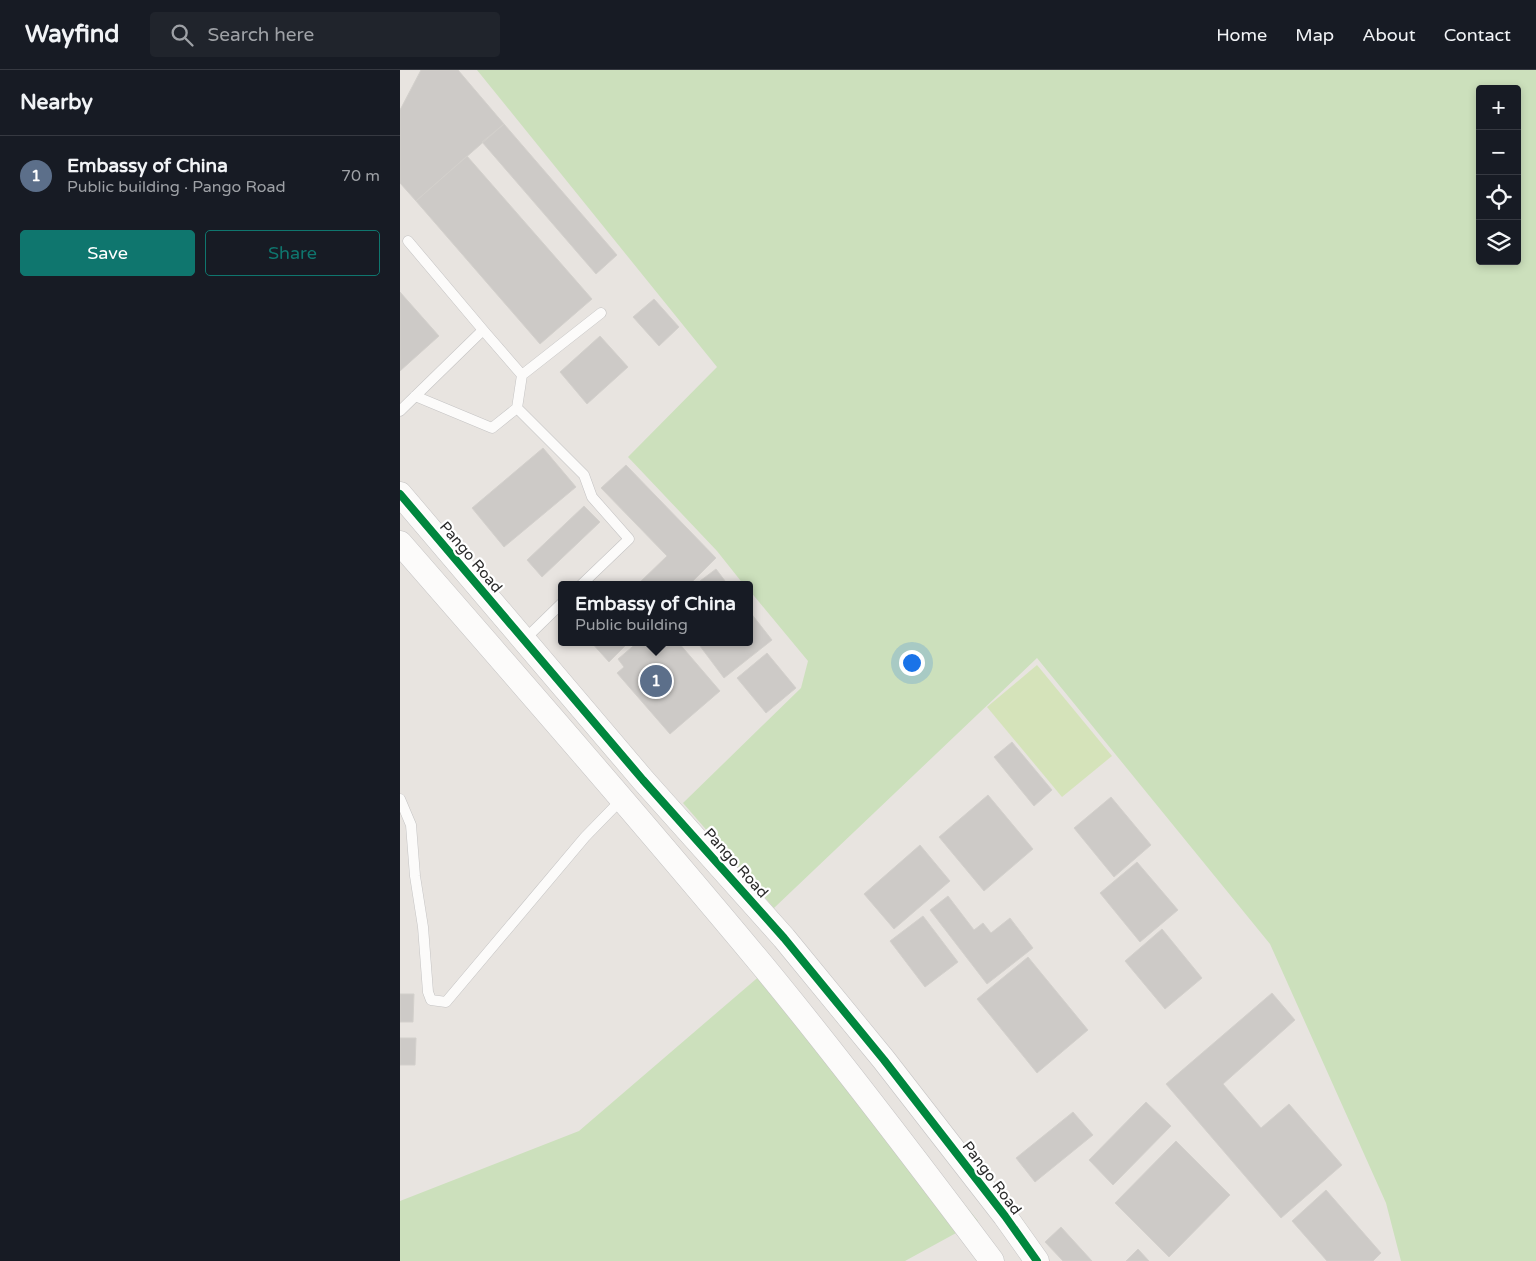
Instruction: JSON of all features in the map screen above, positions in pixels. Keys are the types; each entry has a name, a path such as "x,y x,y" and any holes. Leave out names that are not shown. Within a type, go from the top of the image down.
{"street":[{"name":"Pango Road","path":"400,494 643,780 784,938 884,1060 1005,1216 1037,1261"},
{"path":"400,543 622,799 763,966 862,1088 992,1261"}],"lane":[{"path":"408,241 522,375"},
{"path":"415,396 492,428 517,408 522,375 601,312"},
{"path":"400,411 483,330"},
{"path":"517,408 584,475 592,497 629,539 585,581"},
{"path":"523,641 558,607"},
{"path":"400,799 411,825 414,876 423,927 428,992 432,1000 446,1002 584,837 622,799"}],"green space":[{"path":"477,70 1536,70 1536,1261 1401,1261 1386,1203 1270,944 1037,658 774,908 683,803 801,688 808,661 753,595 753,581 741,581 717,551 628,457 717,367"},
{"path":"1037,665 1112,756 1062,797 987,707"},
{"path":"770,967 978,1221 905,1261 400,1261 400,1201 579,1131"}],"building":[{"path":"421,70 458,70 504,124 416,201 400,183 400,110"},
{"path":"504,124 617,255 596,274 482,142"},
{"path":"467,156 592,299 540,344 416,201"},
{"path":"400,292 439,336 400,371"},
{"path":"654,299 679,327 659,346 633,317"},
{"path":"600,336 628,367 587,404 560,372"},
{"path":"543,448 576,487 504,547 472,508"},
{"path":"626,465 716,558 693,581 641,581 667,556 601,488"},
{"path":"584,506 600,522 542,577 527,560"},
{"path":"716,569 725,581 700,581"},
{"path":"753,616 772,640 724,678 700,646 753,646"},
{"path":"595,646 625,646 609,662"},
{"path":"633,646 681,646 720,691 670,734 617,673 624,667 618,659"},
{"path":"767,653 796,688 766,713 737,678"},
{"path":"1012,742 1052,790 1034,806 994,757"},
{"path":"988,795 1033,849 984,891 939,837"},
{"path":"1111,797 1151,845 1114,877 1074,828"},
{"path":"920,845 950,881 894,929 864,894"},
{"path":"1137,862 1178,910 1140,942 1100,893"},
{"path":"948,896 974,930 983,923 991,933 1010,918 1033,948 987,984 930,910"},
{"path":"923,916 958,962 925,987 890,941"},
{"path":"1162,929 1202,978 1165,1009 1125,961"},
{"path":"1028,957 1088,1030 1037,1073 977,999"},
{"path":"1272,993 1295,1020 1223,1084 1261,1128 1289,1104 1342,1165 1281,1218 1166,1084"},
{"path":"400,994 414,994 413,1022 400,1022"},
{"path":"400,1038 416,1038 415,1065 400,1065"},
{"path":"1146,1102 1171,1126 1113,1185 1089,1160"},
{"path":"1073,1112 1093,1135 1035,1182 1016,1158"},
{"path":"1176,1141 1230,1195 1169,1257 1115,1203"},
{"path":"1326,1190 1381,1253 1373,1261 1327,1261 1292,1221"},
{"path":"1061,1227 1092,1261 1063,1261 1045,1242"},
{"path":"1138,1249 1149,1261 1126,1261"}],"cycle path":[{"path":"400,494 643,780 784,938 884,1060 1005,1216 1037,1261"}],"place":[{"name":"Embassy of China","path":"656,681"}]}
